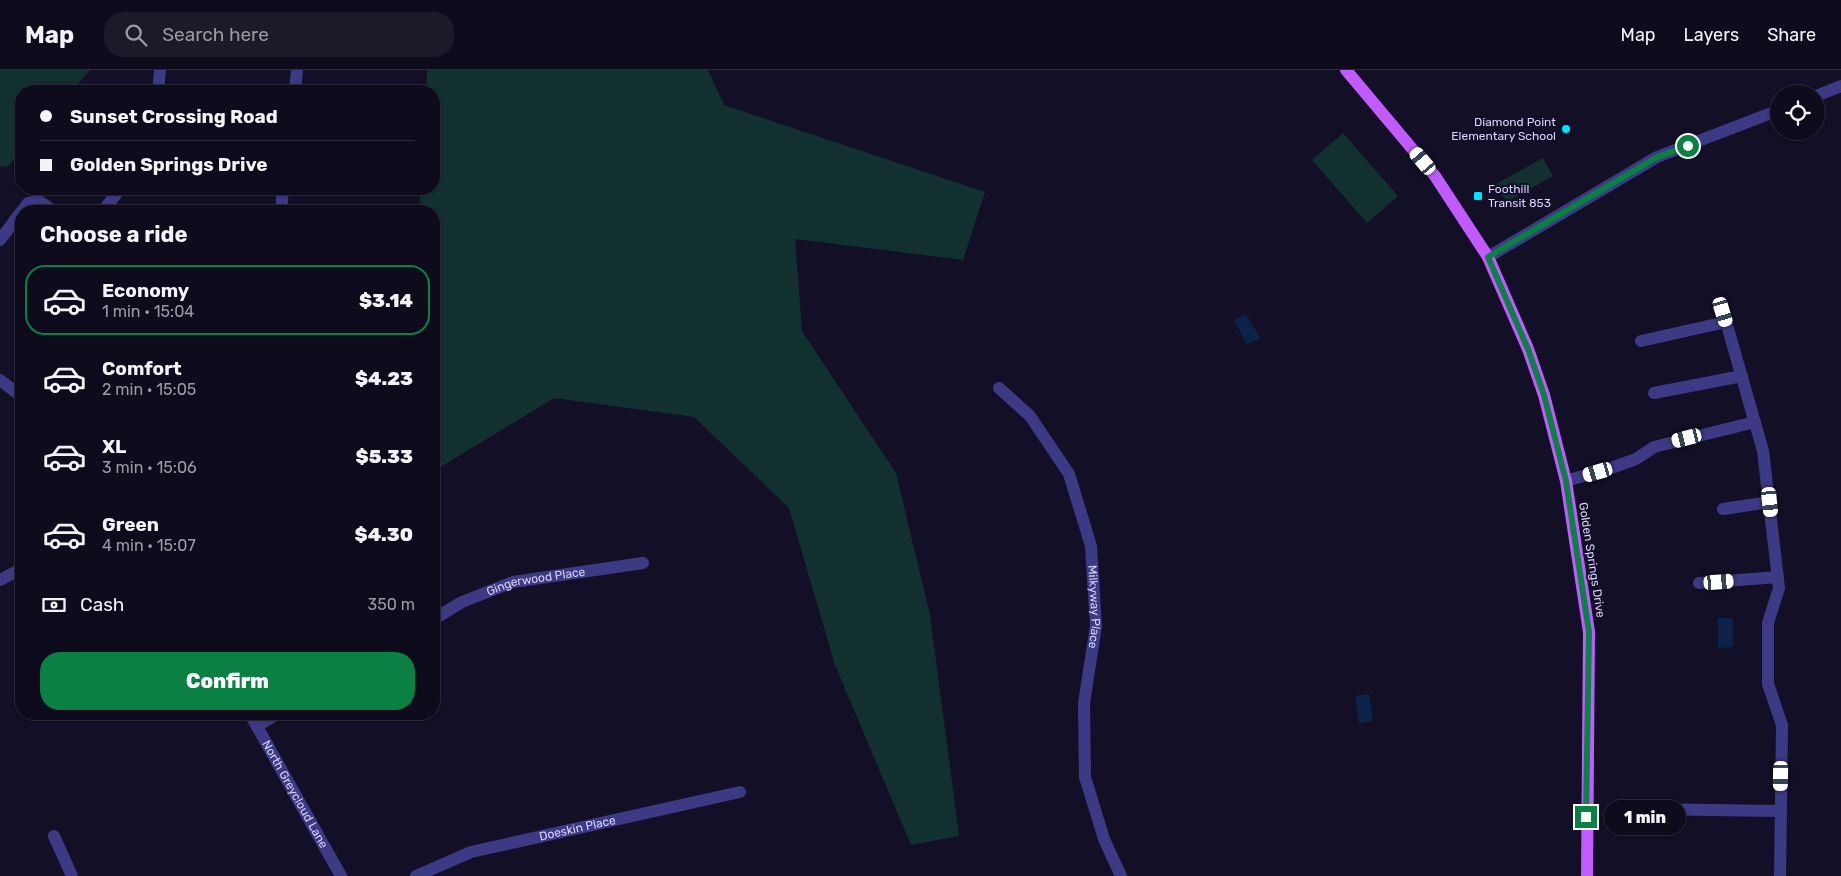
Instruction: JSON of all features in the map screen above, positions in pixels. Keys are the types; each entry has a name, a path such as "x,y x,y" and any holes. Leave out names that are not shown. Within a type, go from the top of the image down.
{"main road":[{"name":"Golden Springs Drive","path":"1346,70 1435,176 1488,257 1528,349 1544,395 1566,481 1589,632 1587,876"}],"street":[{"path":"159,85 160,70"},
{"path":"295,85 297,70"},
{"path":"1825,92 1841,86"},
{"path":"1488,257 1657,157 1770,113"},
{"path":"108,205 115,195"},
{"path":"26,205 28,202 39,201 45,205"},
{"path":"0,240 15,220"},
{"path":"1641,341 1725,317 1763,451 1780,588 1768,623 1768,684 1782,724 1780,876"},
{"path":"1654,393 1742,376"},
{"path":"0,380 15,391"},
{"name":"Milkyway Place","path":"999,388 1030,416 1069,474 1091,546 1096,626 1084,703 1086,776 1104,839 1121,876"},
{"path":"1566,481 1628,462 1654,447 1755,422"},
{"path":"1723,509 1770,502"},
{"name":"Gingerwood Place","path":"440,615 462,602 513,582 643,563"},
{"path":"0,580 15,572"},
{"path":"1699,583 1778,577"},
{"name":"North Greycloud Lane","path":"254,720 341,876"},
{"path":"257,726 267,720"},
{"name":"Doeskin Place","path":"416,876 471,852 740,792"},
{"path":"1642,809 1781,811"},
{"path":"54,836 72,876"}],"green space":[{"path":"0,70 90,70 77,85 15,85 15,158 8,166 0,167"},
{"path":"427,70 708,70 724,105 985,192 963,260 795,239 802,331 896,473 930,615 959,836 911,845 835,665 789,508 694,417 554,398 440,467 440,205 420,205 420,195 440,195 440,85 426,85"},
{"path":"1343,133 1398,196 1367,223 1312,160"},
{"path":"1543,158 1553,176 1507,202 1494,185"}],"water":[{"path":"1246,314 1260,338 1247,345 1234,320"},
{"path":"1718,618 1733,618 1733,647 1718,648"},
{"path":"1369,694 1373,721 1359,723 1355,696"}],"place":[{"name":"Diamond Point Elementary School","path":"1566,129"},
{"name":"Foothill Transit 853","path":"1478,196"}],"route":[{"path":"1586,817 1589,632 1566,481 1544,395 1528,349 1488,257 1657,157 1688,146"}]}
